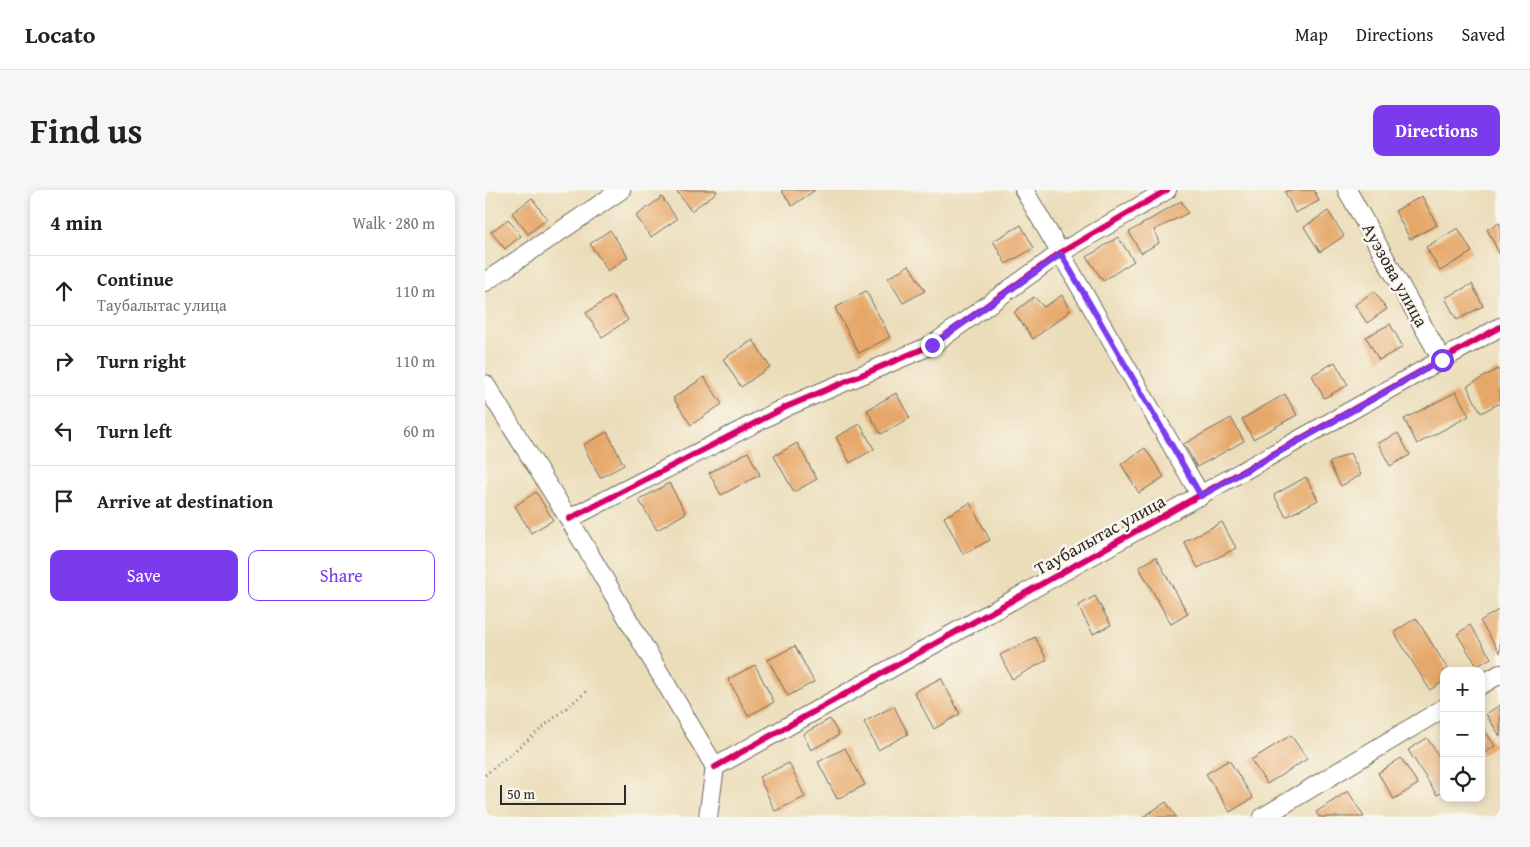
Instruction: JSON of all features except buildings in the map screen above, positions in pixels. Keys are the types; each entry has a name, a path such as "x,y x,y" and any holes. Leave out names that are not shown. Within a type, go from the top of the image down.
{"street":[{"path":"485,282 621,190"},
{"path":"1024,190 1201,496"},
{"path":"569,519 786,406 932,345 1061,254 1167,190"},
{"name":"Ауэзова улица","path":"1347,190 1442,360"},
{"name":"Таубалытас улица","path":"715,767 1500,328"},
{"path":"485,384 569,519 715,767 708,817"},
{"path":"1485,683 1500,674"},
{"path":"1263,817 1440,710"}],"path":[{"path":"485,775 587,691"}],"cycle path":[{"path":"569,519 786,407 932,345 1060,253 1167,190"},
{"path":"715,767 1500,327"}],"route":[{"path":"932,345 1061,254 1201,496 1442,360"}]}
